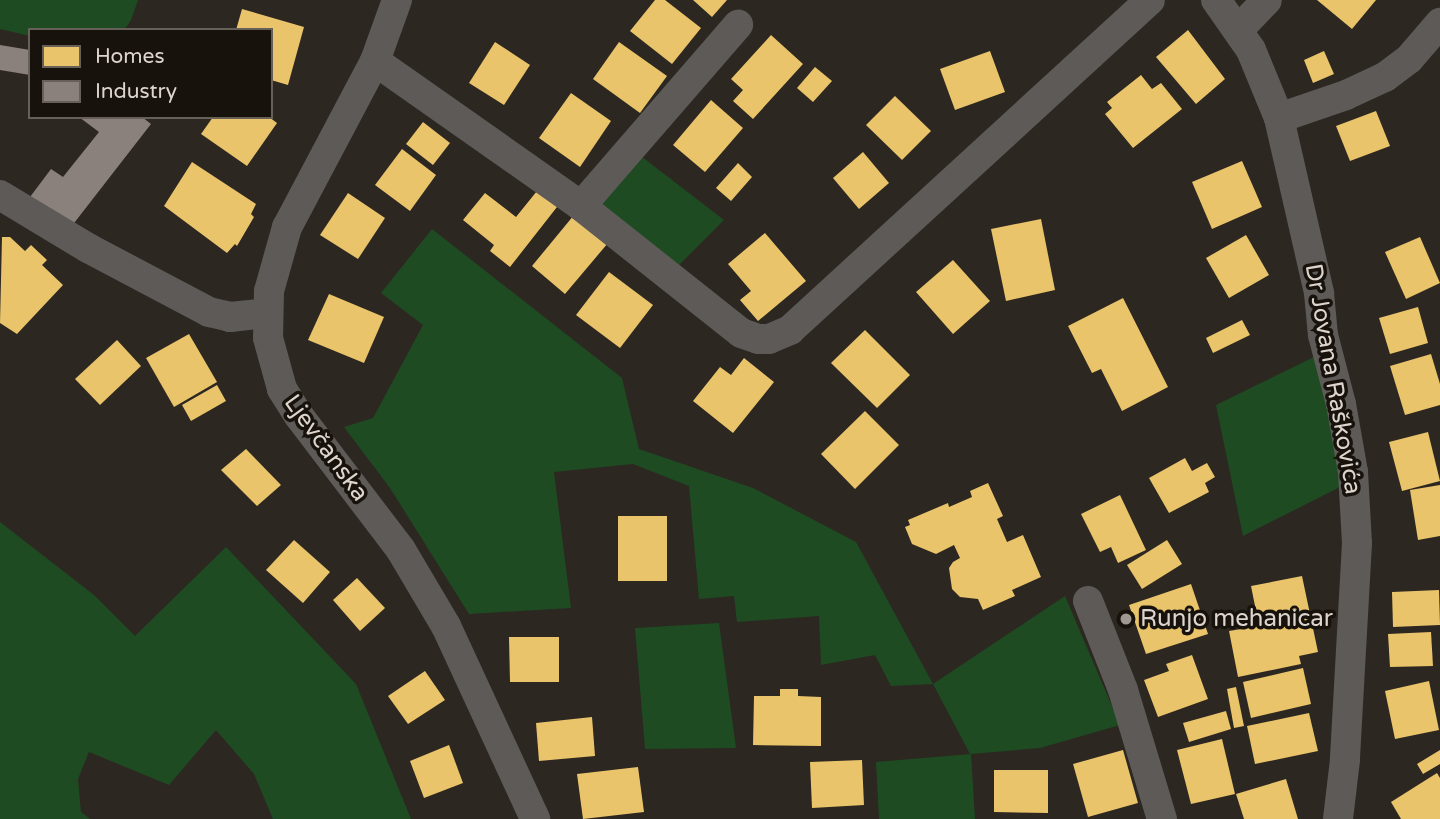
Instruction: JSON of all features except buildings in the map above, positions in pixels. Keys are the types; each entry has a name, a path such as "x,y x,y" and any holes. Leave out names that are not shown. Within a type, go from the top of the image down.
{"street":[{"name":"Ljevčanska","path":"397,0 375,61 287,227 274,268 267,313 273,364 282,389 299,416 401,550 446,626 535,819"},
{"path":"375,61 581,206 741,333 758,339 769,339 790,330 1150,0"},
{"name":"Dr Jovana Raškovića","path":"1216,0 1239,29 1260,68 1279,118 1319,293 1323,335 1341,404 1356,510 1345,760 1338,819"},
{"path":"1239,29 1267,0"},
{"path":"1279,118 1346,95 1385,77 1409,59 1440,23"},
{"path":"581,206 738,24"},
{"path":"0,195 88,248 209,312 230,317 267,313"},
{"path":"1088,601 1123,690 1162,819"}],"green space":[{"path":"0,0 138,0 125,28 28,28 28,36 0,29"},
{"path":"637,153 724,220 677,267 598,208"},
{"path":"432,229 622,378 639,449 753,488 856,542 933,684 891,686 875,655 821,665 819,616 737,622 734,596 699,599 689,486 633,464 554,472 571,608 469,614 390,488 344,427 373,418 423,325 381,293"},
{"path":"1318,355 1344,485 1243,536 1216,405"},
{"path":"0,522 94,595 135,636 226,547 356,684 411,819 273,819 254,774 216,730 169,785 89,752 78,779 81,812 90,819 0,819"},
{"path":"1065,596 1120,725 1040,748 971,754 975,819 879,819 876,762 970,754 933,684"},
{"path":"719,623 736,748 645,749 635,628"}],"place":[{"name":"Runjo mehanicar","path":"1126,619"}]}
